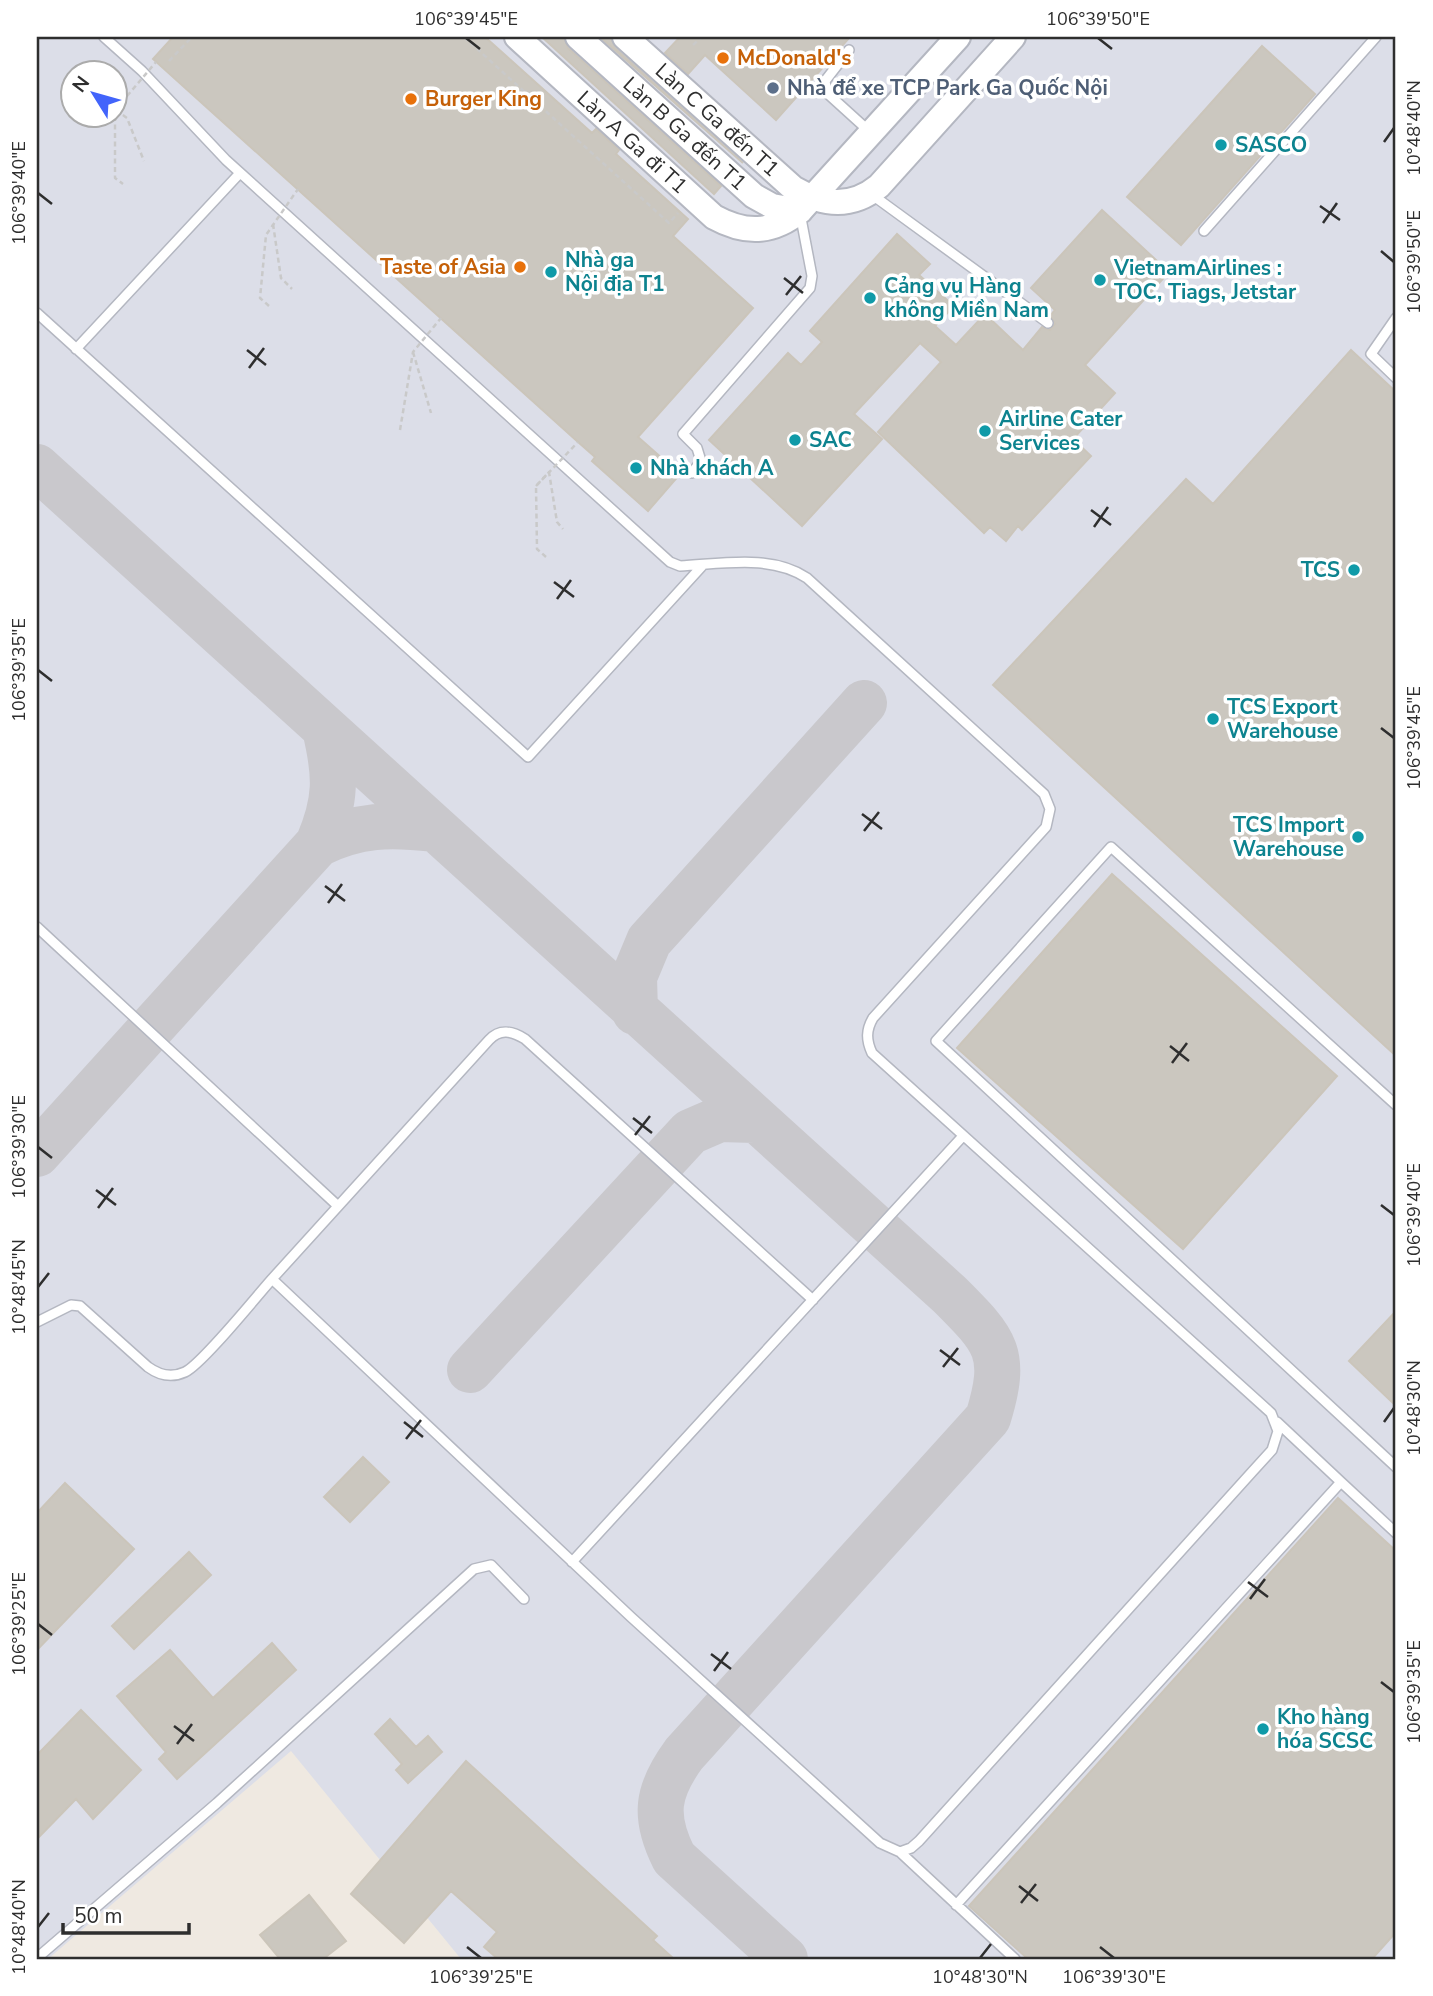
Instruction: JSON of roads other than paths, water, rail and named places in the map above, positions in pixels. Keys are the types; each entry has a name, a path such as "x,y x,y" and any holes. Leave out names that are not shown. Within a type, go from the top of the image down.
{"street":[{"name":"Làn A Ga đi T1","path":"517,37 714,217 738,228 756,230 778,227 806,205"},
{"name":"Làn B Ga đến T1","path":"578,37 754,197 772,206 806,205 839,203 870,193"},
{"name":"Làn C Ga đến T1","path":"625,37 806,205"},
{"path":"806,205 958,37"},
{"path":"870,193 1013,37"}],"lane":[{"path":"104,37 142,71 240,173 670,562 680,566 758,563 791,567 1038,788 1048,802 1050,817 1040,835 873,1018 867,1031 872,1053 1396,1533"},
{"path":"1203,231 1376,37"},
{"path":"849,50 825,81 827,93 871,133"},
{"path":"76,349 240,173"},
{"path":"870,193 1048,323"},
{"path":"692,473 701,461 699,453 683,433 810,288 812,276 806,205"},
{"path":"37,313 527,757 703,565"},
{"path":"1396,318 1370,354 1396,378"},
{"path":"1396,1104 1111,847 936,1041 1396,1467"},
{"path":"37,927 338,1206"},
{"path":"37,1322 71,1306 80,1306 148,1367 161,1374 174,1375 194,1365 488,1040 499,1033 511,1032 534,1048 813,1300"},
{"path":"572,1562 963,1136"},
{"path":"272,1279 572,1562 880,1843 900,1852 1015,1959"},
{"path":"900,1852 911,1848 919,1840 1259,1465 1276,1441 1276,1422"},
{"path":"956,1905 1341,1482"},
{"path":"37,1958 217,1803 474,1569 491,1565 524,1599"}],"place":[{"name":"McDonald's","path":"723,58"},
{"name":"Nhà để xe TCP Park Ga Quốc Nội","path":"773,88"},
{"name":"Burger King","path":"411,99"},
{"name":"SASCO","path":"1221,145"},
{"name":"Taste of Asia","path":"520,267"},
{"name":"Nhà ga Nội địa T1","path":"551,272"},
{"name":"VietnamAirlines : TOC, Tiags, Jetstar","path":"1100,280"},
{"name":"Cảng vụ Hàng không Miền Nam","path":"870,298"},
{"name":"Airline Cater Services","path":"985,431"},
{"name":"SAC","path":"795,440"},
{"name":"Nhà khách A","path":"636,468"},
{"name":"TCS","path":"1354,570"},
{"name":"TCS Export Warehouse","path":"1213,719"},
{"name":"TCS Import Warehouse","path":"1358,837"},
{"name":"Kho hàng hóa SCSC","path":"1263,1729"}]}
